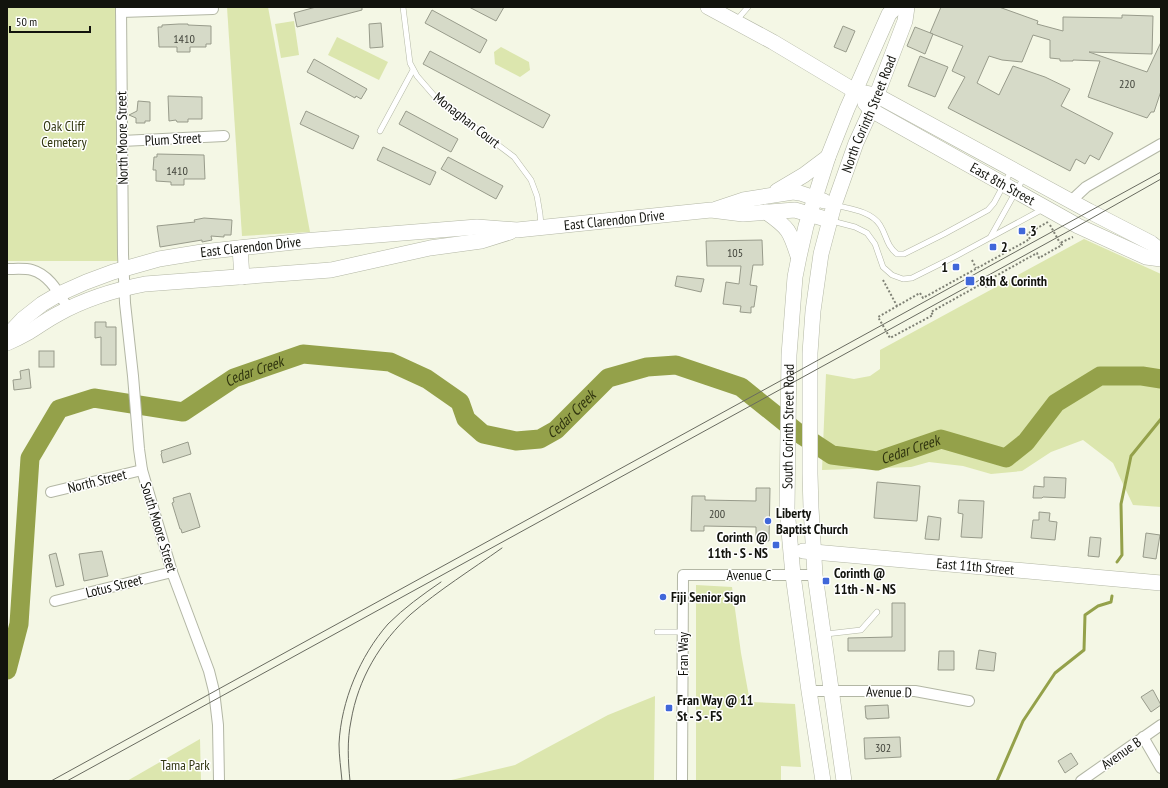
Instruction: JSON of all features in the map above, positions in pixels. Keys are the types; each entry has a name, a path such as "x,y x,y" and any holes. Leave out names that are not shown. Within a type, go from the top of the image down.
{"street":[{"name":"East 8th Street","path":"708,7 773,42 856,91 876,95 1071,202 1151,243 1161,251"},
{"name":"North Corinth Street Road","path":"810,215 828,157 889,14 896,7"},
{"name":"North Corinth Street Road","path":"829,220 856,143 905,21 907,7"},
{"path":"121,9 212,10"},
{"name":"North Moore Street","path":"121,9 124,268"},
{"name":"East 8th Street","path":"856,91 870,110 1078,226 1146,257 1161,259"},
{"name":"Plum Street","path":"122,141 224,136"},
{"path":"1071,202 1086,187 1161,144"},
{"path":"765,196 804,176 828,157"},
{"name":"East Clarendon Drive","path":"7,336 23,319 42,304 59,294 86,282 124,268 159,259 202,252 477,227 517,230 541,228 711,210 743,200 793,192 834,204"},
{"name":"East Clarendon Drive","path":"711,210 743,214 795,210 829,220"},
{"path":"766,212 780,221 792,236 799,257"},
{"name":"South Corinth Street Road","path":"810,215 795,277 789,355 787,509 793,575 823,781"},
{"name":"South Corinth Street Road","path":"829,220 820,254 813,311 810,352 810,474 814,576 844,781"},
{"name":"East Clarendon Drive","path":"7,343 29,332 68,308 125,288 145,284 331,270 430,248 481,241 517,230"},
{"path":"240,248 242,277"},
{"name":"South Moore Street","path":"124,268 125,303 142,470 172,572 209,672 214,691 218,725 219,781"},
{"path":"7,269 32,270 44,275 53,285 68,308"},
{"name":"North Street","path":"52,492 142,470"},
{"name":"East 11th Street","path":"791,550 1161,583"},
{"name":"Lotus Street","path":"55,601 172,572"},
{"name":"Avenue C","path":"683,575 814,576"},
{"name":"Fran Way","path":"682,781 683,575"},
{"name":"Avenue D","path":"809,691 915,691 969,701"},
{"name":"Avenue B","path":"1081,781 1161,725"},
{"path":"1143,737 1161,768"}],"lane":[{"path":"380,131 412,70 404,7"},
{"path":"736,22 748,7"},
{"name":"Monaghan Court","path":"412,70 437,98 514,158 531,180 537,196 541,228"},
{"path":"990,238 1010,188 1018,173"},
{"path":"834,204 869,215 880,225 891,249 897,254 904,254 988,210 1010,188 1018,173"},
{"path":"829,220 855,227 867,233 875,244 883,267 892,275 903,279 912,278 1046,208"},
{"path":"823,635 861,630 877,612"},
{"path":"657,632 683,632"}],"path":[{"path":"1048,222 1062,246 1039,258 1037,253 932,312 933,315 890,338 878,317 920,293 923,298 976,268 1030,239 1027,234 1048,222"},
{"path":"1060,243 1073,237"},
{"path":"972,260 976,268"},
{"path":"883,280 897,306"},
{"path":"984,282 987,288"}],"green space":[{"name":"Oak Cliff Cemetery","path":"7,7 121,7 119,261 7,261"},
{"path":"227,7 268,7 310,232 242,236"},
{"path":"294,21 299,55 281,58 275,24"},
{"path":"337,37 388,62 379,80 328,55"},
{"path":"501,47 529,62 530,70 520,77 495,64 494,52"},
{"path":"1084,239 1161,274 1161,507 1133,505 1113,463 1083,440 1051,452 1022,471 991,474 963,466 929,462 911,467 822,470 826,374 854,379 870,376 880,369 880,350"},
{"path":"696,585 732,587 741,653 750,702 795,704 801,767 781,766 781,781 696,781"},
{"path":"655,696 654,781 447,781 515,765 608,715"},
{"name":"Tama Park","path":"200,739 201,781 127,781"}],"building":[{"path":"316,7 362,7 362,10 297,27 294,13"},
{"path":"469,7 504,7 496,21"},
{"path":"941,7 999,7 1038,21 1037,24 1063,31 1063,17 1122,18 1122,15 1153,16 1152,54 1089,52 1147,72 1161,42 1161,91 1154,112 1151,112 1147,118 1088,97 1100,61 1060,61 1060,59 1050,58 1050,40 1033,35 1022,62 1002,60 989,56 977,83 999,95 1013,66 1045,77 1070,89 1061,106 1113,133 1099,160 1090,155 1085,164 1076,159 1070,171 948,108 965,77 952,71 963,46 930,33"},
{"path":"432,10 487,40 480,53 425,23"},
{"path":"381,23 383,47 370,48 369,24"},
{"path":"179,24 211,26 211,44 206,44 206,47 190,47 190,52 177,52 177,47 159,47 158,27 162,27 162,25"},
{"path":"843,26 855,31 846,52 834,47"},
{"path":"915,27 933,34 925,54 907,46"},
{"path":"430,51 550,115 543,128 423,64"},
{"path":"920,56 948,67 935,97 908,86"},
{"path":"314,59 367,89 361,99 356,96 355,98 307,72"},
{"path":"168,96 202,97 202,119 188,119 188,122 177,122 176,120 169,121"},
{"path":"138,101 150,102 150,121 145,121 145,123 136,123 136,118 129,115 137,111"},
{"path":"306,111 359,136 353,149 300,124"},
{"path":"406,111 458,139 451,152 399,124"},
{"path":"383,147 436,172 430,185 377,160"},
{"path":"157,154 204,155 205,179 184,179 184,185 171,185 171,182 156,181 156,170 153,170 154,157 157,157"},
{"path":"448,157 503,186 496,199 441,169"},
{"path":"204,218 232,220 231,235 224,235 224,237 211,236 212,240 202,242 202,240 160,247 157,226 195,222 194,220"},
{"path":"762,240 763,265 753,265 750,285 757,286 754,307 751,307 751,313 740,312 741,306 723,304 726,282 739,284 741,266 707,266 706,241"},
{"path":"677,276 704,279 701,292 675,286"},
{"path":"95,322 106,322 106,327 116,327 116,365 101,365 101,337 95,338"},
{"path":"39,351 54,351 54,367 39,367"},
{"path":"29,369 31,388 14,390 13,380 21,379 20,371"},
{"path":"188,442 191,454 163,463 161,451"},
{"path":"1044,477 1066,478 1065,498 1033,498 1034,486 1044,487"},
{"path":"877,482 920,486 917,521 874,518"},
{"path":"756,488 770,488 769,541 756,540 756,527 704,526 704,531 691,531 692,496 705,496 705,500 756,501"},
{"path":"190,493 200,527 182,533 172,503 174,502 173,498"},
{"path":"959,500 984,501 982,538 961,537 963,514 958,513"},
{"path":"1039,512 1050,513 1049,521 1057,522 1055,540 1031,538 1033,520 1039,520"},
{"path":"928,516 941,518 939,540 925,539"},
{"path":"1146,533 1160,535 1156,559 1143,557"},
{"path":"1090,537 1101,538 1099,557 1088,556"},
{"path":"102,551 108,576 84,581 79,554"},
{"path":"56,553 64,585 56,587 49,555"},
{"path":"892,603 905,603 905,651 848,651 848,638 892,637"},
{"path":"979,650 996,653 994,671 976,669"},
{"path":"939,651 954,651 954,670 938,670"},
{"path":"1152,690 1161,705 1151,712 1141,697"},
{"path":"888,705 889,718 866,718 865,706"},
{"path":"900,737 901,757 865,759 864,738"},
{"path":"1071,753 1078,764 1065,773 1058,761"}],"waterway":[{"name":"Cedar Creek","path":"7,670 19,624 30,458 59,409 94,398 183,412 234,378 303,354 390,362 427,379 460,402 466,419 483,434 516,441 540,439 556,430 608,378 647,367 676,365 741,387 797,432 832,455 877,461 941,439 1006,458 1026,442 1056,403 1100,376 1142,376 1161,379"},
{"path":"1117,562 1122,555 1121,504 1131,456 1161,419"},
{"path":"997,781 1023,721 1055,673 1084,650 1085,615 1098,606 1111,602 1112,596"}],"tram line":[{"path":"51,781 1161,172"},
{"path":"67,781 1161,179"},
{"path":"350,781 348,743 354,705 365,676 380,649 411,614 444,588 502,548"},
{"path":"342,781 339,749 341,728 348,696 361,665 369,650 388,624 413,602 441,582"}],"place":[{"name":"3","path":"1022,231"},
{"name":"2","path":"993,247"},
{"name":"1","path":"956,267"},
{"name":"8th & Corinth","path":"970,281"},
{"name":"Liberty Baptist Church","path":"768,521"},
{"name":"Corinth @ 11th - S - NS","path":"776,545"},
{"name":"Corinth @ 11th - N - NS","path":"826,581"},
{"name":"Fiji Senior Sign","path":"663,597"},
{"name":"Fran Way @ 11 St - S - FS","path":"669,708"}]}
